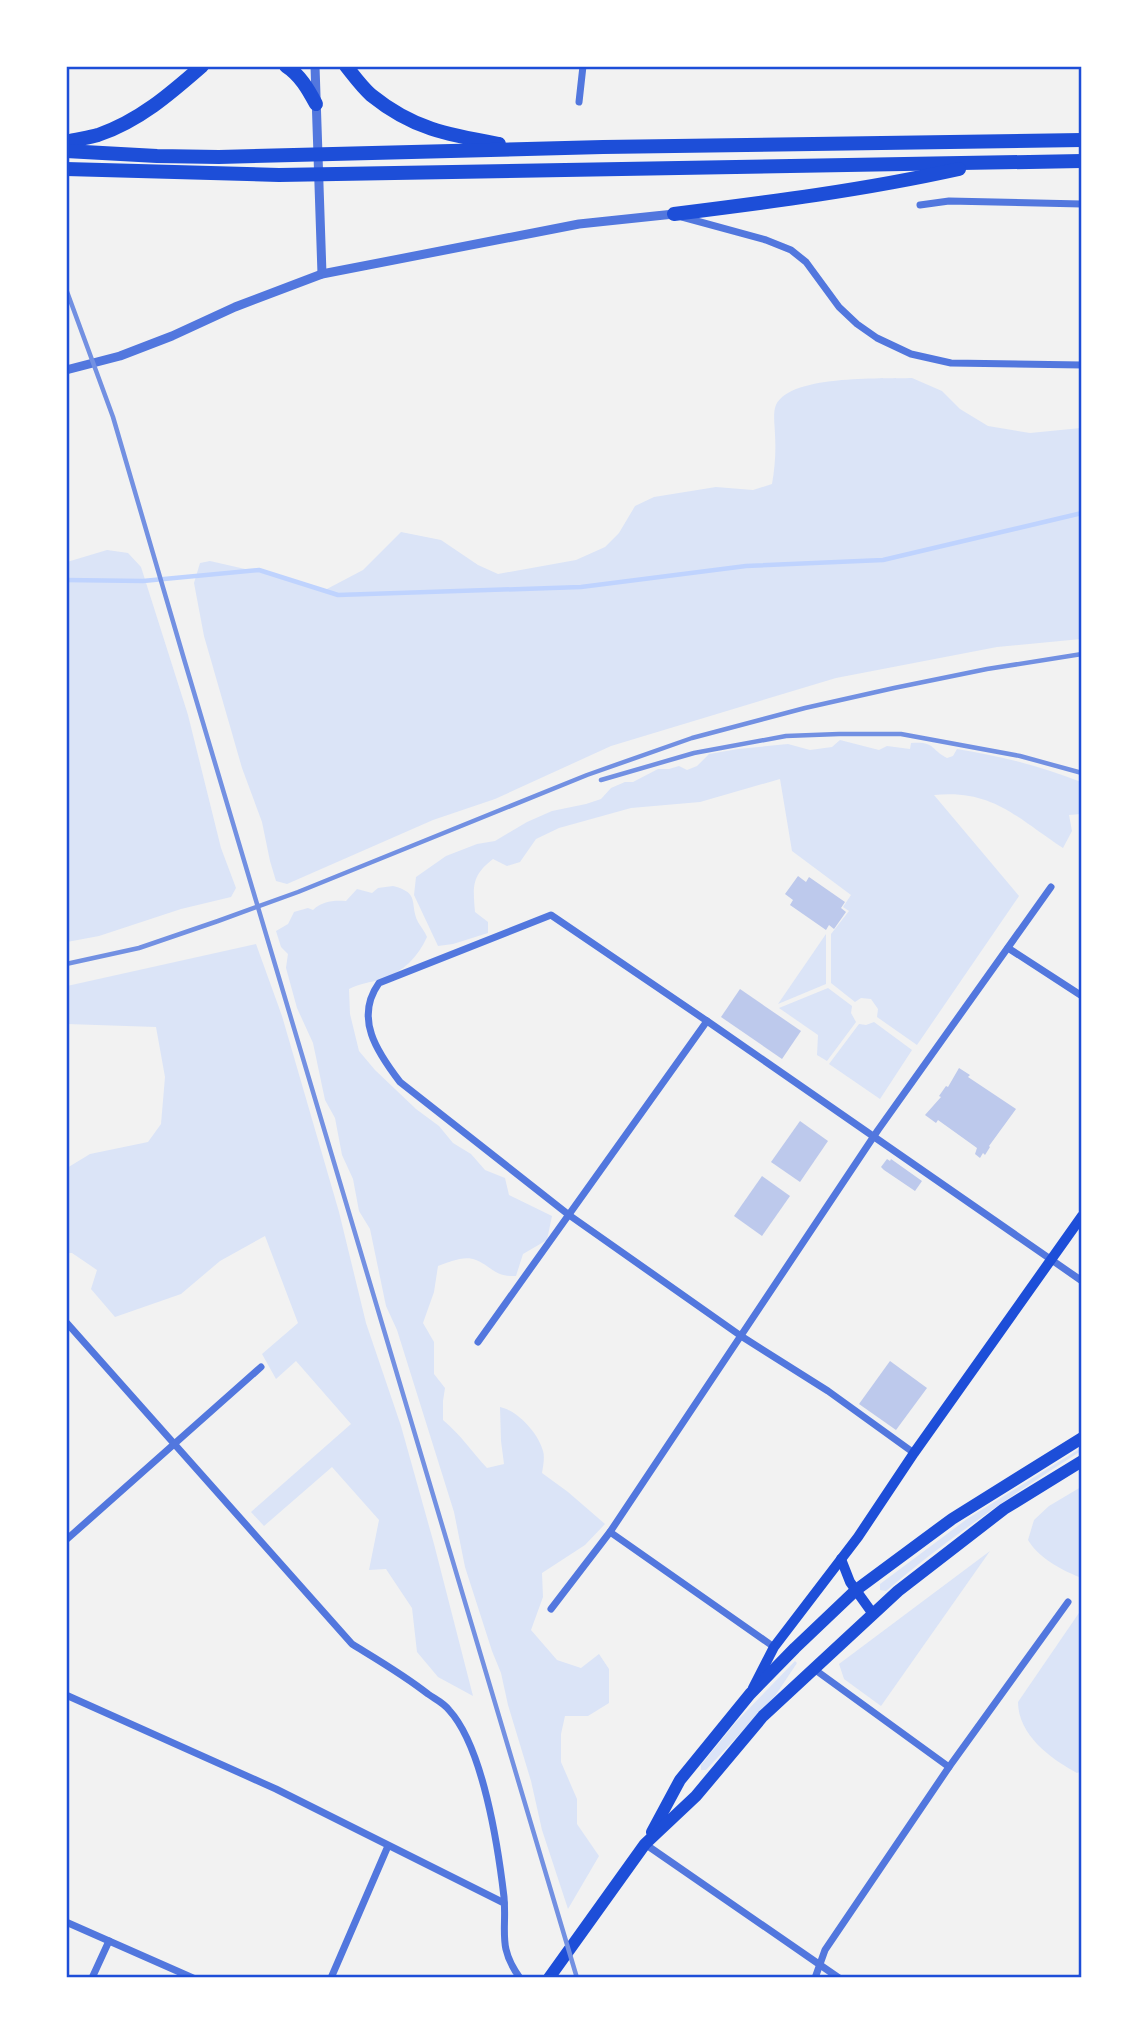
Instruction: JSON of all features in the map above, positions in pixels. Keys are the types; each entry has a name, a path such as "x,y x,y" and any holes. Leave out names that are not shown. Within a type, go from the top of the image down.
{"highway":[{"path":"66,142 97,135 131,121 164,99 202,66"},
{"path":"286,66 305,84 316,103"},
{"path":"345,66 369,94 421,126 450,135 528,150"},
{"path":"66,150 157,156 279,156 1082,140"},
{"path":"674,214 782,201 888,184 991,161"},
{"path":"66,169 279,175 1082,161"}],"main road":[{"path":"750,1694 774,1647 858,1537 914,1453 1082,1216"},
{"path":"549,1978 647,1841 680,1780 750,1694 795,1648 856,1590 952,1518 1082,1438"},
{"path":"647,1841 696,1796 763,1716 898,1591 1004,1509 1082,1461"},
{"path":"841,1559 846,1574 873,1614"}],"street":[{"path":"315,66 322,274"},
{"path":"579,102 583,66"},
{"path":"920,205 949,201 1082,204"},
{"path":"66,370 120,356 235,307 322,274 579,225 674,214 766,240 791,250 806,262 839,307 857,324 877,338 911,355 951,363 1082,365"},
{"path":"551,1609 610,1532 874,1136 1051,887"},
{"path":"914,1453 828,1391 741,1336 569,1214 400,1082 383,1060 368,1021 367,1006 379,984 551,915 1082,1281"},
{"path":"1008,948 1082,996"},
{"path":"478,1342 707,1021"},
{"path":"66,1322 352,1644 403,1675 449,1709 471,1743 500,1859 504,1947 520,1978"},
{"path":"66,1540 261,1367"},
{"path":"610,1532 774,1647"},
{"path":"815,1978 825,1950 949,1767 1068,1602"},
{"path":"814,1669 949,1767"},
{"path":"66,1695 275,1789 504,1903"},
{"path":"647,1841 839,1978"},
{"path":"331,1978 388,1846"},
{"path":"66,1922 193,1978"},
{"path":"92,1978 109,1941"}],"shaded area":[{"path":"912,378 942,391 960,409 988,426 1030,433 1081,428 1081,639 997,647 836,678 611,746 495,799 433,820 287,884 276,881 262,822 242,768 204,636 194,583 200,563 210,561 325,590 363,570 401,532 441,540 478,565 498,574 576,560 605,547 619,533 635,506 654,497 716,487 753,490 772,484 775,466 775,408 782,397 796,389 836,381"},
{"path":"107,550 128,553 141,567 188,715 221,848 236,888 231,897 181,909 99,936 67,942 67,562"},
{"path":"840,740 879,750 887,746 910,749 911,743 924,743 947,758 953,756 957,749 1005,758 1081,782 1081,814 1069,815 1072,831 1063,848 1018,816 989,801 955,794 934,795 1019,896 917,1045 877,1017 878,1009 871,999 861,998 855,1002 831,983 831,934 849,911 843,907 851,895 792,851 780,779 700,802 631,808 559,828 536,839 520,862 507,866 493,859 477,877 474,889 475,912 488,922 488,933 438,946 414,895 416,877 446,856 477,844 495,841 552,811 601,799 611,788 625,782 633,782 658,769 679,766 687,770 697,766 709,754 738,749 788,744 810,750 832,747"},
{"path":"393,886 411,896 415,916 427,937 414,957 397,972 349,989 350,1014 359,1051 375,1070 416,1109 439,1126 453,1143 471,1154 485,1170 505,1178 509,1195 552,1216 547,1240 523,1254 516,1276 499,1273 467,1258 438,1266 434,1292 423,1323 434,1342 434,1374 445,1388 443,1420 487,1468 504,1464 500,1407 514,1413 537,1437 544,1456 542,1473 605,1524 585,1545 542,1573 543,1597 531,1630 557,1660 581,1668 599,1654 609,1669 609,1703 588,1716 565,1716 561,1734 561,1762 577,1799 577,1824 599,1856 568,1909 542,1830 501,1673 465,1567 454,1512 397,1330 386,1306 370,1229 359,1211 353,1179 342,1155 335,1118 325,1100 313,1043 297,1008 286,968 288,954 281,947 276,931 288,924 294,912 308,908 313,910 328,902 346,901 357,889 372,893 378,888"},
{"path":"826,934 826,984 778,1004"},
{"path":"256,944 282,1016 339,1212 366,1323 401,1426 473,1696 438,1677 417,1652 412,1608 386,1569 369,1570 379,1520 332,1467 264,1526 251,1512 351,1424 296,1361 276,1379 262,1354 298,1323 265,1236 220,1261 181,1294 115,1317 91,1289 97,1270 72,1253 67,1253 67,1168 90,1154 148,1142 161,1124 165,1077 156,1027 67,1024 67,986"},
{"path":"828,988 852,1006 851,1013 856,1022 827,1061 817,1055 818,1035 779,1008"},
{"path":"874,1022 912,1050 880,1099 829,1064 859,1024"},
{"path":"1081,1448 1081,1451 957,1535 886,1591 880,1590 880,1584 967,1519"},
{"path":"1081,1487 1081,1583 1079,1577 1044,1558 1028,1540 1034,1520 1049,1506"},
{"path":"990,1551 881,1706 844,1679 839,1664"},
{"path":"1081,1610 1082,1771 1077,1773 1038,1745 1024,1725 1018,1702"},
{"path":"795,1661 797,1663 775,1696 706,1770 701,1770 701,1765 736,1722"}],"building":[{"path":"798,876 806,882 809,877 845,902 841,908 846,912 834,929 829,925 826,930 790,905 793,900 785,894"},
{"path":"740,989 801,1031 782,1059 721,1017"},
{"path":"959,1068 1016,1109 985,1155 983,1153 980,1158 975,1154 977,1148 938,1120 936,1123 925,1115 941,1097 939,1096"},
{"path":"800,1121 828,1141 800,1182 771,1162"},
{"path":"887,1159 891,1159 922,1181 915,1191 881,1167"},
{"path":"762,1176 790,1196 762,1236 734,1216"},
{"path":"890,1361 927,1388 896,1430 859,1404"}],"waterway":[{"path":"66,580 143,581 259,570 338,595 581,587 746,566 883,560 1082,513"}],"railway":[{"path":"66,289 113,417 577,1978"},
{"path":"66,964 139,948 218,921 298,892 587,775 692,738 894,688 987,669 1082,654"},
{"path":"601,780 694,753 786,736 839,734 901,734 1020,756 1082,773"}]}
